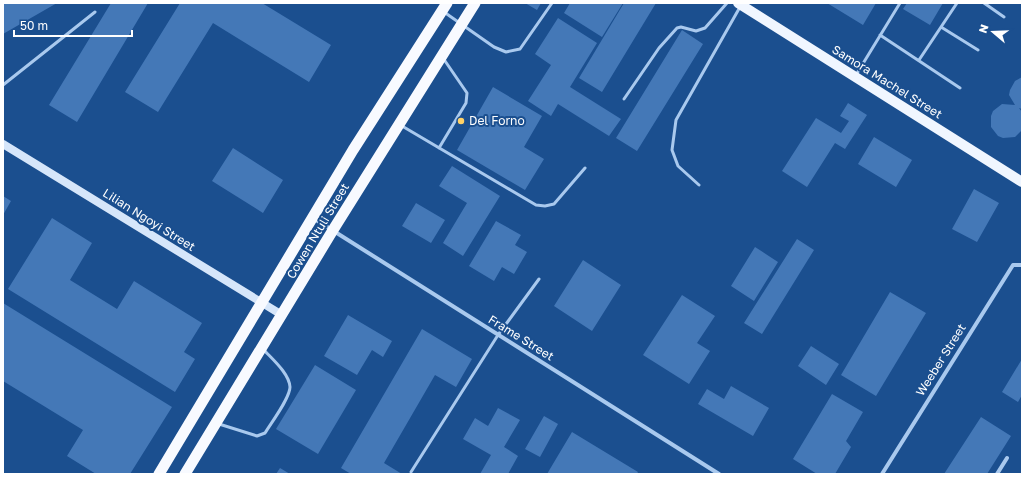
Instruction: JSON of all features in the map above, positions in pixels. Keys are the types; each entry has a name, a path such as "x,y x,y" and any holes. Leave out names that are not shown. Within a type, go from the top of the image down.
{"highway":[{"name":"Cowen Ntuli Street","path":"185,474 333,230 441,55 475,3"},
{"name":"Cowen Ntuli Street","path":"159,474 353,150 445,7"}],"main road":[{"name":"Samora Machel Street","path":"740,4 1022,182"},
{"name":"Lilian Ngoyi Street","path":"3,144 282,315"}],"street":[{"name":"Frame Street","path":"313,218 719,474"},
{"name":"Weeber Street","path":"882,474 1013,265 1022,265"},
{"path":"997,474 1007,458"}],"lane":[{"path":"445,7 462,24 494,47 506,52 520,49 552,3"},
{"path":"624,100 659,48 677,28 701,31 728,3"},
{"path":"855,77 900,3"},
{"path":"919,60 957,3"},
{"path":"984,3 1004,17"},
{"path":"699,185 678,166 672,150 676,120 740,4"},
{"path":"3,84 95,12"},
{"path":"941,27 978,50"},
{"path":"880,35 960,88"},
{"path":"439,148 466,103 467,93 441,55"},
{"path":"399,124 536,205 545,206 554,204 585,168"},
{"path":"411,472 498,335 539,279"},
{"path":"216,423 257,436 261,435 264,433 288,395 290,386 288,381 281,369 262,348"}],"building":[{"path":"3,3 57,3 3,34"},
{"path":"111,3 148,3 77,122 49,105"},
{"path":"180,3 262,3 331,45 309,82 213,23 158,112 125,92"},
{"path":"525,3 541,3 537,10"},
{"path":"570,3 623,3 602,37 564,13"},
{"path":"624,3 656,3 602,92 579,78"},
{"path":"827,3 876,3 863,25"},
{"path":"907,3 943,3 930,25 903,9"},
{"path":"558,18 597,43 570,87 621,119 609,136 558,104 551,116 528,101 551,65 535,54"},
{"path":"682,30 703,44 637,151 616,138"},
{"path":"1022,77 1022,109 1019,108 1022,112 1022,130 1015,137 1003,138 998,136 991,127 991,116 993,111 1002,104 1015,105 1009,95 1010,90 1015,81"},
{"path":"493,87 542,116 524,147 544,159 525,190 457,150"},
{"path":"848,103 867,115 845,149 835,143 807,187 782,171 816,118 841,133 849,121 840,116"},
{"path":"874,137 912,160 896,187 858,164"},
{"path":"233,148 283,180 263,213 212,181"},
{"path":"452,166 500,196 463,256 443,243 467,203 439,186"},
{"path":"974,189 999,203 977,242 952,229"},
{"path":"3,196 11,201 3,215"},
{"path":"416,203 445,220 431,243 402,226"},
{"path":"52,218 92,243 70,280 117,309 134,281 202,323 184,352 195,359 175,392 8,289"},
{"path":"496,221 521,235 515,245 527,252 514,274 502,267 494,281 469,266"},
{"path":"797,239 814,250 762,334 744,323"},
{"path":"755,247 778,262 754,301 731,286"},
{"path":"583,260 621,285 592,331 554,306"},
{"path":"890,292 926,313 876,396 841,375"},
{"path":"682,295 715,316 697,343 710,351 689,384 643,355"},
{"path":"3,303 172,407 130,474 96,474 67,456 83,430 3,381"},
{"path":"348,315 392,341 383,357 372,350 357,375 324,356"},
{"path":"422,329 472,359 456,387 435,375 384,463 402,474 351,474 341,468"},
{"path":"811,346 839,364 826,385 798,366"},
{"path":"1022,359 1022,395 1018,402 1002,392"},
{"path":"315,365 356,390 318,454 276,429"},
{"path":"731,386 769,408 753,436 698,404 707,389 724,399"},
{"path":"832,394 863,412 846,441 851,447 835,474 817,474 793,459"},
{"path":"498,408 520,420 504,447 518,456 508,474 480,474 491,455 463,439 475,418 488,426"},
{"path":"544,416 558,424 540,457 525,449"},
{"path":"981,417 1011,436 987,474 944,474"},
{"path":"572,432 638,472 637,474 547,474"},
{"path":"280,468 290,474 276,474"}],"place":[{"name":"Del Forno","path":"461,121"}]}
